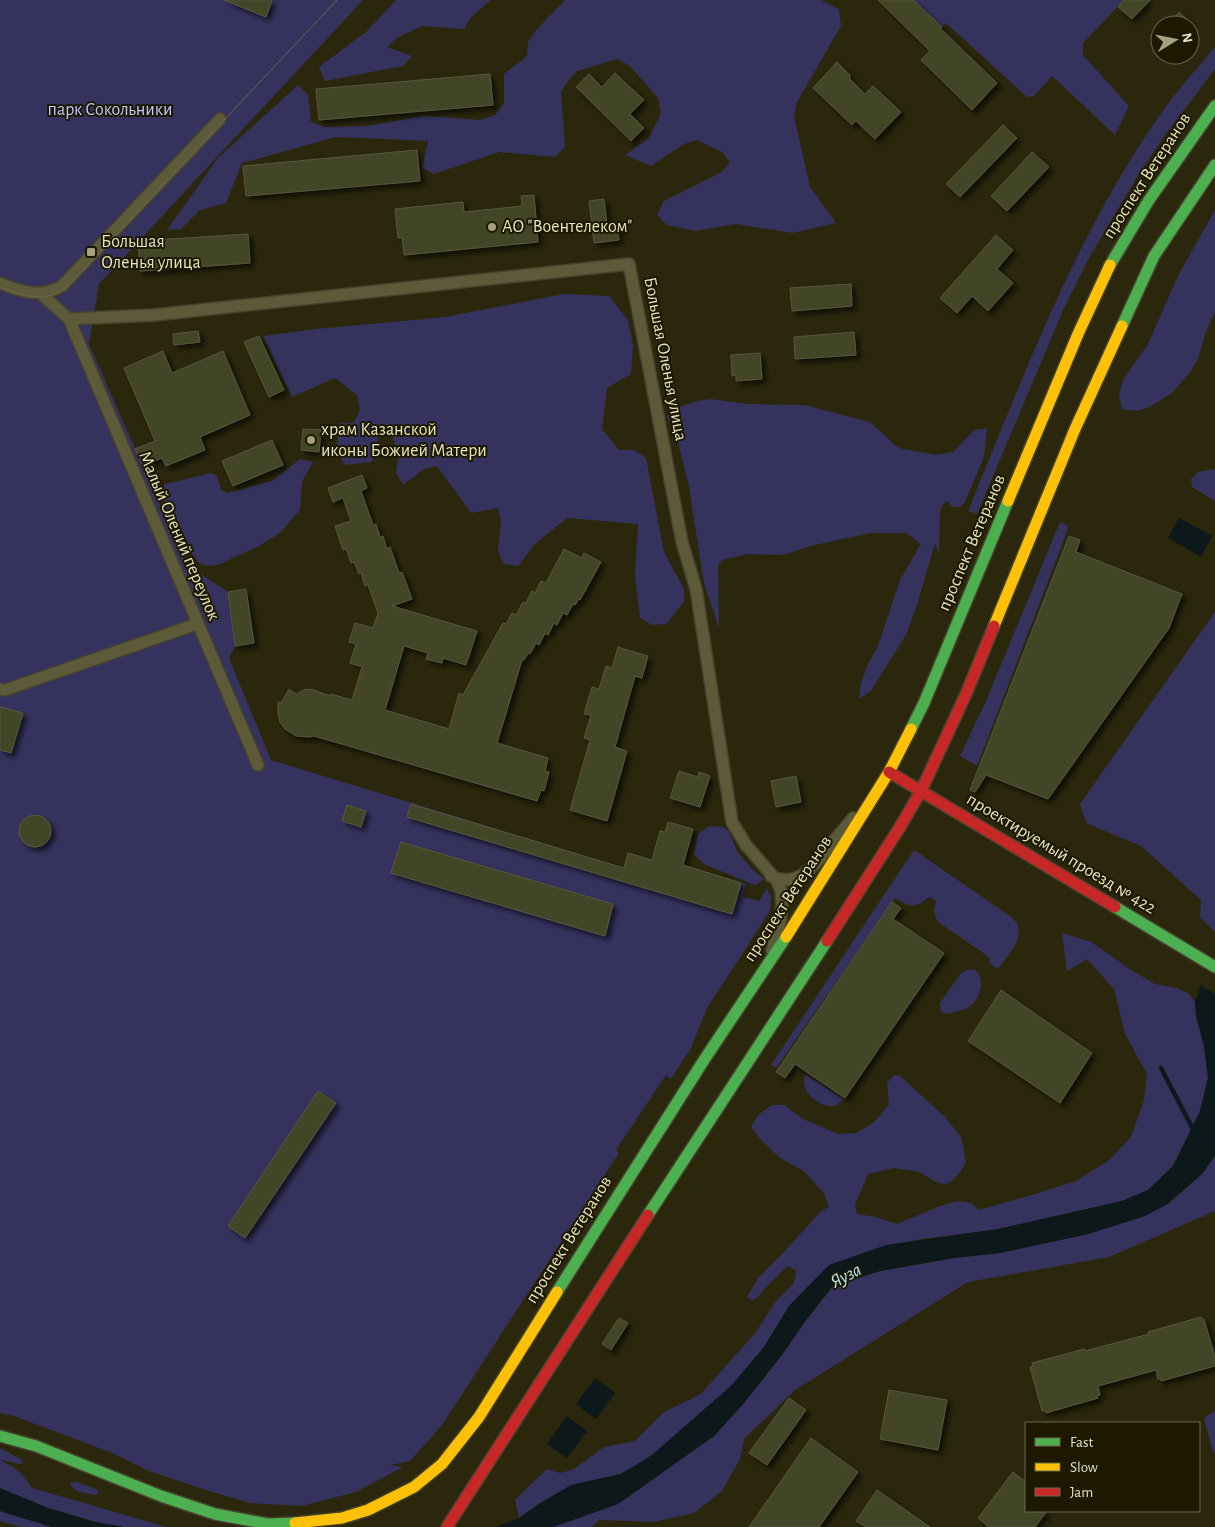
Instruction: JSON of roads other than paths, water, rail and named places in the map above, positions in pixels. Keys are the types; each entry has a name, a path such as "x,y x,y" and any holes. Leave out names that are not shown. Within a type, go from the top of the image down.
{"main road":[{"name":"проспект Ветеранов","path":"0,1436 36,1446 160,1496 215,1514 268,1524 342,1518 368,1510 414,1487 442,1464 479,1417 590,1239 792,927 889,772 928,693 1078,334 1112,262 1149,200 1215,106"},
{"path":"447,1527 857,895 921,791 966,694 1075,429 1154,256 1215,165"},
{"name":"проектируемый проезд № 422","path":"889,772 1215,967"}],"street":[{"path":"0,283 27,292 40,294 58,289 70,280 220,119"},
{"name":"Большая Оленья улица","path":"69,319 154,314 629,264 682,542 696,589 732,822 746,845 770,875"},
{"path":"40,294 69,319"},
{"name":"Малый Олений переулок","path":"69,319 258,765"},
{"path":"0,689 5,690 197,624"},
{"path":"770,875 786,880 796,878 810,870 883,782"},
{"path":"768,964 780,922 782,907 781,890 777,881 770,875"}],"water":[{"path":"1179,518 1212,536 1201,557 1168,538"},
{"name":"Яуза","path":"1215,957 1215,1156 1202,1174 1167,1204 1145,1216 1088,1234 1000,1253 954,1258 880,1271 833,1286 744,1403 714,1436 618,1504 553,1527 495,1527 519,1518 571,1485 621,1474 652,1455 731,1386 764,1347 789,1306 829,1265 886,1245 998,1229 1122,1201 1148,1190 1174,1165 1200,1111 1208,1078 1195,1002 1202,982"},
{"path":"595,1378 615,1393 596,1419 576,1404"},
{"path":"567,1416 587,1431 567,1458 547,1444"},
{"path":"0,1488 48,1508 95,1522 124,1527 52,1527 6,1513 0,1511"}],"waterway":[{"path":"1161,1068 1194,1131"}],"tram line":[{"path":"0,287 26,296 35,297 51,295 68,286 337,0"}],"place":[{"name":"АО \"Воентелеком\"","path":"492,227"},
{"name":"Большая Оленья улица","path":"91,252"},
{"name":"храм Казанской иконы Божией Матери","path":"311,440"}],"park label":[{"name":"парк Сокольники","path":"110,110"}]}
